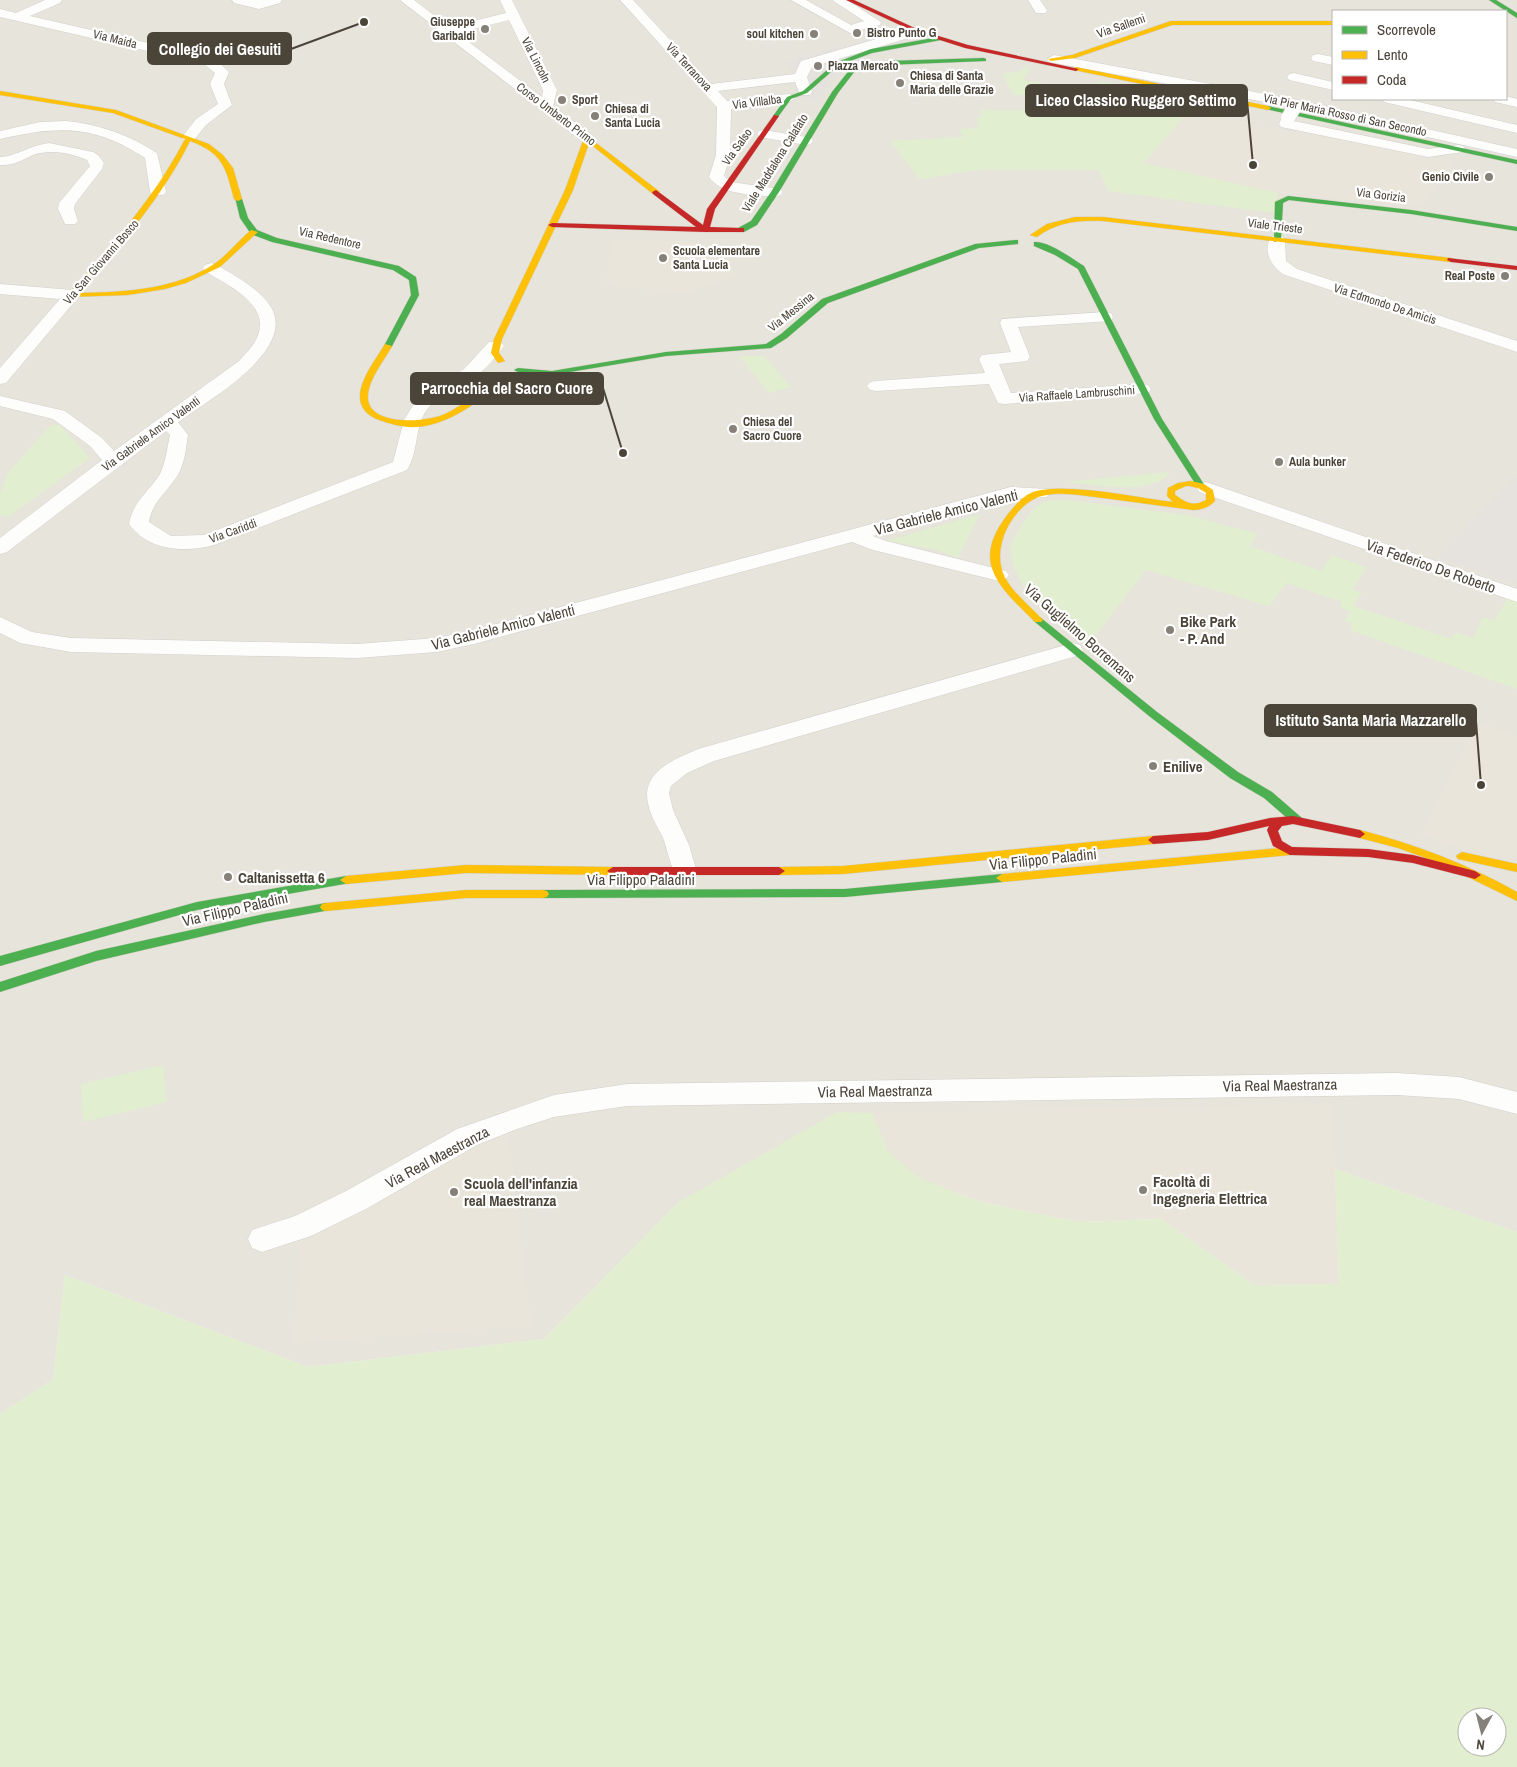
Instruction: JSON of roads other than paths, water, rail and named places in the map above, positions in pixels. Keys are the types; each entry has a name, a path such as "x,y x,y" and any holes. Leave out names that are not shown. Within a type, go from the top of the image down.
{"main road":[{"path":"849,0 869,5 917,31 939,39 967,47 1057,63"},
{"path":"1492,0 1507,10"},
{"name":"Via Sallemi","path":"1057,63 1171,23 1332,24"},
{"path":"789,98 805,92 837,64 852,58 871,51 939,39"},
{"path":"966,61 976,56 967,47"},
{"name":"Viale Maddalena Calafato","path":"552,225 740,230 754,222 802,157 806,141 843,80 859,66 886,63 966,61 1057,63"},
{"name":"Via Pier Maria Rosso di San Secondo","path":"1057,63 1517,162"},
{"path":"0,93 114,112 189,137 207,145 221,156 229,168 244,218 254,232 243,239 219,263 187,280 140,292 117,295 72,295"},
{"name":"Via Salso","path":"705,230 711,209 733,187 764,134 789,98"},
{"name":"Via San Giovanni Bosco","path":"72,295 140,216 158,192 183,152 189,137"},
{"path":"498,354 516,362 520,367 518,370 498,374 493,368 496,363 498,354 552,225 569,190 587,138"},
{"name":"Corso Umberto Primo","path":"587,138 705,230"},
{"name":"Via Gorizia","path":"1277,240 1279,202 1288,198 1411,212 1517,230"},
{"name":"Viale Trieste","path":"1035,240 1044,227 1056,222 1086,218 1517,268"},
{"name":"Via Redentore","path":"254,232 275,240 396,268 413,279 414,295 365,390 363,401 365,409 373,415 391,422 412,426 443,421 456,414 503,374"},
{"path":"1035,240 1081,268 1167,435 1212,497 1207,505 1189,507 1106,495"},
{"name":"Via Messina","path":"518,370 534,373 565,372 666,354 768,346 783,338 825,301 978,246 1015,242 1027,246 1035,240"},
{"path":"1167,435 1174,470 1171,496 1174,500 1189,507"},
{"path":"1106,495 1172,489 1188,483 1204,487"},
{"name":"Via Guglielmo Borremans","path":"1106,495 1067,491 1040,493 1022,502 1002,528 994,548 994,560 999,575 1025,609 1073,650 1234,775"},
{"path":"1234,775 1272,824 1274,840 1290,851"},
{"path":"1234,775 1258,786 1275,799 1297,821 1314,832 1317,840 1310,850 1304,852"},
{"path":"1297,821 1517,868"},
{"name":"Via Filippo Paladini","path":"0,962 197,906 355,878 466,869 685,872 843,870 1208,836 1297,821"},
{"path":"1396,842 1475,875 1517,897"},
{"name":"Via Filippo Paladini","path":"0,986 105,954 264,918 346,904 466,894 845,893 1165,861 1290,851 1329,851 1377,855 1413,860 1475,875"}],"street":[{"path":"17,17 56,0"},
{"path":"238,0 259,4 276,0"},
{"name":"Corso Umberto Primo","path":"406,0 587,138"},
{"name":"Via Lincoln","path":"506,0 550,90 546,107"},
{"name":"Via Terranova","path":"626,0 724,106 723,155 716,176 733,187"},
{"path":"797,0 850,29 875,22 838,0"},
{"name":"Via Maida","path":"0,13 206,60 220,69 223,74 217,84 225,105 192,131 189,137"},
{"path":"447,31 516,21"},
{"path":"460,41 516,21"},
{"path":"805,92 800,78 806,64 917,31"},
{"path":"1318,58 1332,62"},
{"name":"Via Pier Maria Rosso di San Secondo","path":"1057,63 1293,110 1376,121 1511,152"},
{"path":"1294,77 1332,86"},
{"path":"709,88 800,78"},
{"name":"Via Villalba","path":"724,106 789,98"},
{"path":"1376,121 1390,100"},
{"path":"1395,100 1513,130"},
{"path":"1293,110 1286,124 1428,153 1458,149"},
{"path":"1511,152 1517,110"},
{"path":"10,118 106,133 137,145 152,156 158,192"},
{"path":"0,135 57,124"},
{"path":"764,134 806,141"},
{"path":"0,161 12,162 23,154 42,148 63,149 91,156 96,161 97,166 67,203 66,210 70,222"},
{"path":"733,187 775,192"},
{"name":"Via Edmondo De Amicis","path":"1277,240 1277,262 1280,267 1291,272 1517,347"},
{"name":"Via Gabriele Amico Valenti","path":"0,548 113,461 245,365 259,350 266,336 268,321 263,305 251,294 211,268"},
{"path":"0,289 72,295"},
{"name":"Via San Giovanni Bosco","path":"0,379 72,295"},
{"name":"Via Raffaele Lambruschini","path":"1105,317 1008,323 1021,357 988,359 1004,399 1142,389"},
{"path":"0,351 23,353"},
{"path":"412,426 420,406 436,393 465,377 498,354"},
{"path":"876,386 996,378"},
{"path":"0,400 59,415 96,442 113,461"},
{"name":"Via Cariddi","path":"165,423 173,427 179,435 174,464 166,478 140,510 139,524 158,539 182,544 208,541 400,466 406,457 412,426"},
{"path":"1204,487 1345,537"},
{"name":"Via Gabriele Amico Valenti","path":"0,624 27,638 71,645 357,650 398,649 438,645 1011,493 1040,493"},
{"path":"1189,507 1345,537"},
{"name":"Via Gabriele Amico Valenti","path":"852,535 880,546 999,575"},
{"name":"Via Federico De Roberto","path":"1345,537 1517,596"},
{"path":"685,872 676,842 660,810 658,792 664,778 676,769 706,755 1073,650"},
{"name":"Via Real Maestranza","path":"262,1238 309,1223 365,1196 467,1137 554,1106 627,1096 1268,1084 1397,1084 1459,1088 1517,1102"}],"place":[{"name":"Collegio dei Gesuiti","path":"364,22"},
{"name":"Giuseppe Garibaldi","path":"485,29"},
{"name":"Bistro Punto G","path":"857,33"},
{"name":"soul kitchen","path":"814,34"},
{"name":"Piazza Mercato","path":"818,66"},
{"name":"Chiesa di Santa Maria delle Grazie","path":"900,83"},
{"name":"Sport","path":"562,100"},
{"name":"Chiesa di Santa Lucia","path":"595,116"},
{"name":"Liceo Classico Ruggero Settimo","path":"1253,165"},
{"name":"Genio Civile","path":"1489,177"},
{"name":"Scuola elementare Santa Lucia","path":"663,258"},
{"name":"Real Poste","path":"1505,276"},
{"name":"Chiesa del Sacro Cuore","path":"733,429"},
{"name":"Parrocchia del Sacro Cuore","path":"623,453"},
{"name":"Aula bunker","path":"1279,462"},
{"name":"Bike Park - P. And","path":"1170,630"},
{"name":"Enilive","path":"1153,766"},
{"name":"Istituto Santa Maria Mazzarello","path":"1481,785"},
{"name":"Caltanissetta 6","path":"228,877"},
{"name":"Facoltà di Ingegneria Elettrica","path":"1143,1190"},
{"name":"Scuola dell'infanzia real Maestranza","path":"454,1192"}]}
